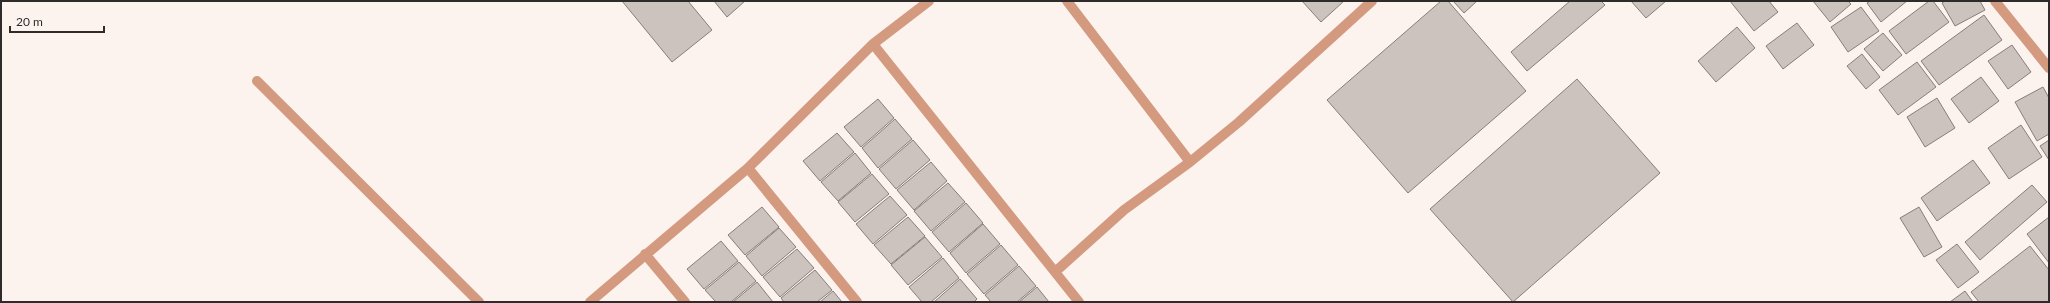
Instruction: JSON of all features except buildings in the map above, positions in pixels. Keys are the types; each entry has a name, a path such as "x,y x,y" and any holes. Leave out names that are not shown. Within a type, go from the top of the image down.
{"street":[{"path":"590,302 748,168 873,44 929,1"},
{"path":"1067,1 1190,162"},
{"path":"1055,272 1124,210 1190,162 1239,122 1372,1"},
{"path":"1995,1 2049,68"},
{"path":"873,44 1078,302"},
{"path":"257,81 479,302"},
{"path":"748,168 857,302"},
{"path":"645,254 685,302"}]}
